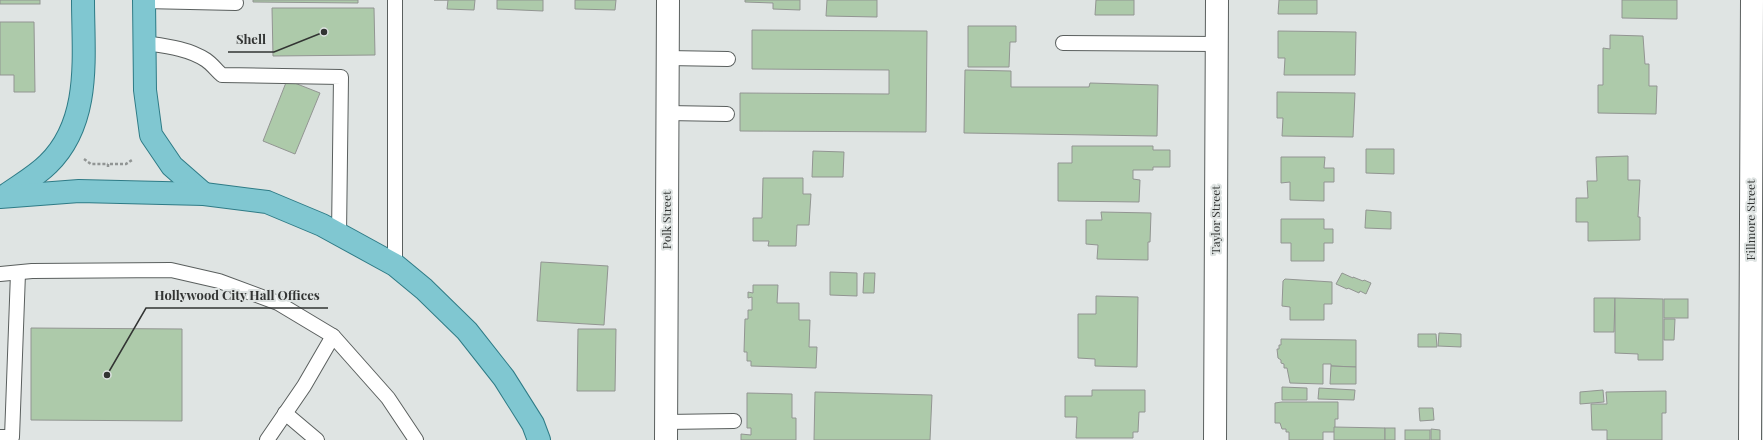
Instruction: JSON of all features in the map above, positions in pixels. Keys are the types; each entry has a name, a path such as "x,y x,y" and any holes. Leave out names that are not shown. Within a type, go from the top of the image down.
{"main road":[{"path":"3,196 48,164 73,131 82,95 84,0"},
{"path":"144,1 145,90 152,136 172,166 204,194"},
{"path":"3,196 79,191 204,194 267,202 339,234 395,265 424,289 467,331 504,378 533,424 539,440"}],"street":[{"name":"Polk Street","path":"666,431 668,0"},
{"name":"Taylor Street","path":"1215,440 1217,0"},
{"name":"Fillmore Street","path":"1750,440 1752,0"}],"lane":[{"path":"395,0 395,265"},
{"path":"144,1 236,3"},
{"path":"144,43 189,52 207,61 222,76 341,77 339,234"},
{"path":"1063,43 1217,44"},
{"path":"667,58 728,59"},
{"path":"667,113 727,114"},
{"path":"0,274 171,270 219,281 278,303 333,336 388,398 416,440"},
{"path":"0,437 12,437 18,273"},
{"path":"267,440 304,386 333,336"},
{"path":"285,413 317,440"},
{"path":"666,431 734,421"}],"path":[{"path":"84,159 91,164 108,164"}],"building":[{"path":"0,0 40,0 40,4 0,4"},
{"path":"253,0 358,0 358,3 253,2"},
{"path":"448,0 475,0 474,10 447,9"},
{"path":"497,0 543,0 543,11 497,9"},
{"path":"575,0 616,0 615,10 575,9"},
{"path":"745,0 800,0 800,10 773,9 773,3 745,2"},
{"path":"827,0 877,0 877,17 826,16"},
{"path":"1096,0 1134,0 1134,15 1095,15"},
{"path":"1279,0 1317,0 1317,14 1278,14"},
{"path":"1622,0 1677,0 1677,19 1622,18"},
{"path":"272,8 374,8 375,55 273,56"},
{"path":"0,22 34,22 35,92 14,92 14,75 0,75"},
{"path":"968,26 1016,26 1016,42 1010,42 1009,67 968,67"},
{"path":"752,30 927,31 926,132 740,131 740,93 889,94 889,70 752,69"},
{"path":"1278,31 1356,32 1355,75 1284,75 1285,58 1278,58"},
{"path":"1610,35 1643,36 1645,64 1649,64 1649,86 1657,86 1656,114 1598,113 1598,85 1603,85 1603,48 1610,49"},
{"path":"965,70 1011,71 1011,87 1089,87 1090,83 1158,85 1157,136 964,133"},
{"path":"287,80 320,93 295,154 263,141"},
{"path":"1277,92 1355,93 1353,137 1282,136 1283,118 1277,118"},
{"path":"1072,146 1153,146 1153,150 1170,150 1170,167 1153,167 1153,170 1133,170 1133,179 1140,180 1139,202 1058,201 1058,163 1072,163"},
{"path":"1366,149 1394,149 1394,174 1366,173"},
{"path":"813,151 844,152 843,177 812,177"},
{"path":"1628,156 1628,180 1640,180 1638,217 1640,217 1640,240 1588,241 1588,222 1576,222 1576,198 1588,198 1587,181 1597,181 1596,157"},
{"path":"1281,157 1325,157 1324,168 1334,168 1334,182 1324,182 1324,201 1290,200 1290,182 1281,183"},
{"path":"763,178 803,178 803,194 811,194 809,225 797,225 796,246 768,246 769,241 753,241 753,218 762,218"},
{"path":"1366,210 1391,212 1391,229 1365,228"},
{"path":"1101,212 1151,213 1148,260 1097,259 1098,245 1086,244 1086,220 1102,220"},
{"path":"1281,219 1324,219 1324,229 1333,229 1333,243 1324,243 1324,261 1291,261 1291,243 1281,243"},
{"path":"541,262 608,266 604,325 537,321"},
{"path":"830,272 857,273 857,296 830,295"},
{"path":"864,273 875,273 874,293 863,293"},
{"path":"1342,273 1371,283 1366,294 1360,291 1359,293 1348,288 1347,289 1336,284"},
{"path":"1285,279 1332,282 1332,304 1324,304 1324,320 1290,320 1290,307 1282,306 1283,281"},
{"path":"753,285 778,285 777,303 799,303 799,320 810,320 809,347 817,347 816,368 751,366 751,361 747,361 747,352 744,352 745,319 748,319 748,310 752,310 752,297 748,298 748,292 753,293"},
{"path":"1096,296 1138,297 1137,367 1095,366 1095,359 1078,358 1078,314 1096,314"},
{"path":"1594,298 1615,298 1614,332 1594,332"},
{"path":"1615,298 1663,299 1663,360 1638,360 1638,354 1615,353"},
{"path":"1664,299 1688,299 1688,318 1664,318"},
{"path":"1664,319 1675,319 1674,340 1664,340"},
{"path":"31,328 182,329 182,421 31,420"},
{"path":"578,329 616,329 615,391 577,391"},
{"path":"1439,333 1461,334 1461,347 1438,346"},
{"path":"1418,334 1436,334 1437,347 1418,347"},
{"path":"1281,339 1356,340 1356,367 1331,366 1331,364 1323,364 1323,384 1290,383 1287,368 1284,368 1284,364 1281,363 1281,360 1278,358 1277,349 1279,349 1279,345 1281,345"},
{"path":"1331,366 1356,367 1356,384 1330,384"},
{"path":"1282,387 1307,388 1307,400 1282,400"},
{"path":"1319,388 1355,390 1354,400 1318,399"},
{"path":"1092,390 1145,390 1145,412 1139,412 1138,432 1133,432 1133,438 1076,438 1077,417 1065,417 1065,396 1092,396"},
{"path":"1603,390 1604,402 1580,404 1580,392"},
{"path":"1666,391 1666,413 1662,413 1662,440 1607,440 1607,430 1592,430 1591,404 1607,404 1606,392"},
{"path":"815,392 932,395 930,440 814,440"},
{"path":"747,393 792,394 792,418 796,418 796,440 741,440 741,434 751,435 751,428 747,428"},
{"path":"1338,402 1338,419 1335,419 1335,432 1323,432 1323,440 1289,440 1289,432 1286,432 1286,429 1282,429 1280,423 1275,423 1275,403"},
{"path":"1419,408 1433,408 1434,420 1420,421"},
{"path":"1334,427 1385,428 1385,440 1334,440"},
{"path":"1385,428 1395,428 1395,440 1385,440"},
{"path":"1431,429 1440,430 1440,440 1431,440"},
{"path":"1405,430 1430,430 1430,440 1405,440"}],"place":[{"name":"Shell","path":"324,32"},
{"name":"Hollywood City Hall Offices","path":"107,375"}]}
